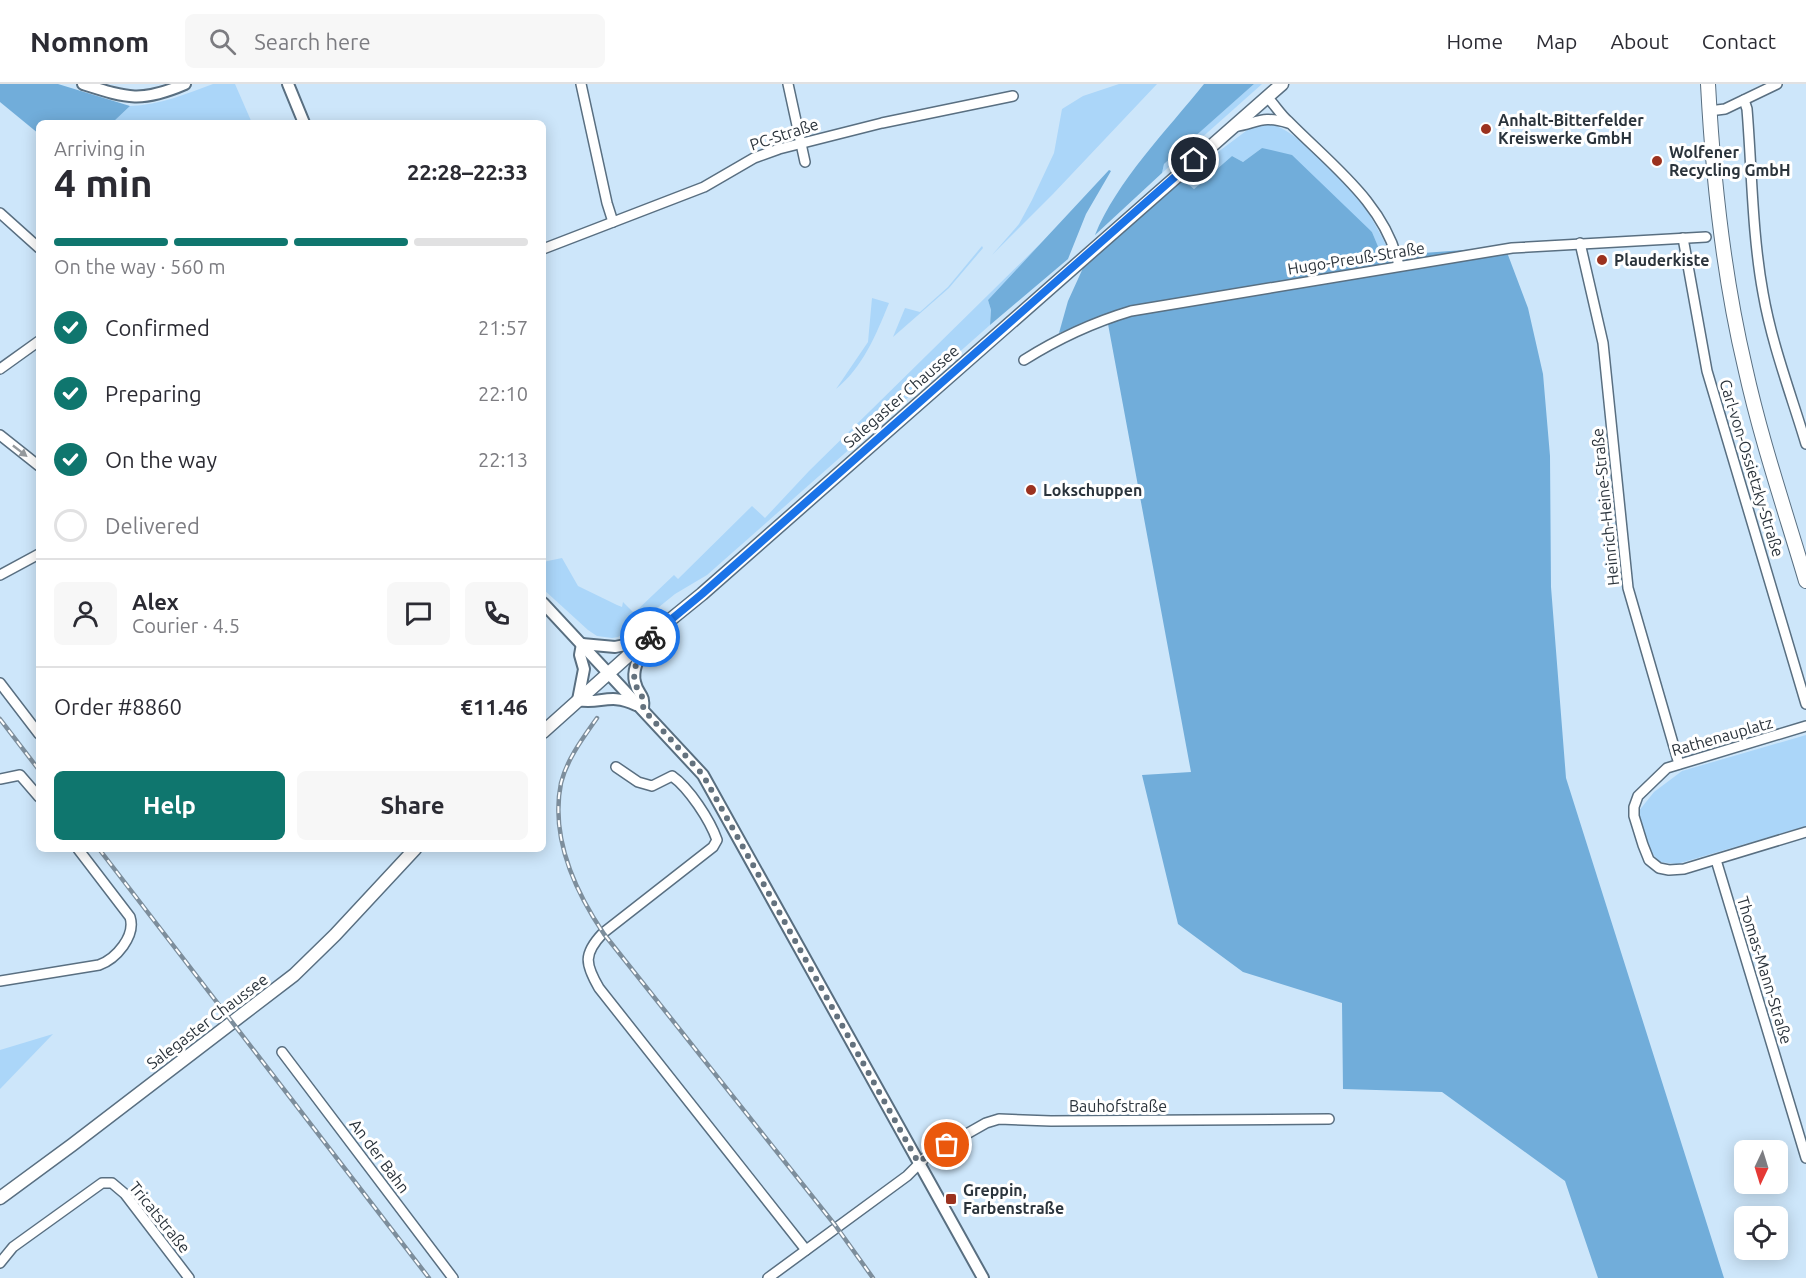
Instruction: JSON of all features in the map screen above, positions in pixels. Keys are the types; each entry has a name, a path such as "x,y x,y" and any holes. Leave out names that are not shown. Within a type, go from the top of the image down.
{"main road":[{"name":"Salegaster Chaussee","path":"546,729 1282,84"},
{"path":"1708,84 1718,209 1730,297 1751,395 1806,581"},
{"name":"Salegaster Chaussee","path":"0,1198 294,975 335,935 412,852"}],"street":[{"path":"83,84 133,98 157,95 185,84"},
{"path":"288,84 303,120"},
{"path":"580,84 613,222"},
{"path":"788,84 805,162"},
{"path":"1709,111 1725,109 1777,84"},
{"name":"PC-Straße","path":"546,248 704,187 764,154 801,142 1013,96"},
{"path":"1267,97 1290,124 1347,178 1367,203 1389,237 1396,251 1399,266"},
{"path":"1744,100 1747,109 1757,254 1763,295 1806,444"},
{"path":"1234,127 1269,118 1290,124"},
{"path":"0,213 36,245"},
{"name":"Hugo-Preuß-Straße","path":"1024,360 1074,331 1131,311 1512,248 1706,237"},
{"name":"Carl-von-Ossietzky-Straße","path":"1683,238 1707,371 1806,704"},
{"name":"Heinrich-Heine-Straße","path":"1580,243 1603,343 1628,588 1679,764"},
{"path":"0,369 36,343"},
{"path":"0,435 36,464"},
{"path":"0,575 36,556"},
{"path":"546,606 703,775 983,1278"},
{"path":"582,644 615,647 625,645 632,639 649,637 635,670 635,681 644,699 643,709"},
{"path":"582,644 580,655 584,669 578,699 589,702 598,699 620,699 643,709"},
{"path":"0,682 36,730"},
{"name":"Rathenauplatz","path":"1806,726 1667,768 1638,796 1634,807 1634,816 1649,860 1659,868 1670,870 1684,869 1806,832"},
{"path":"616,767 638,782 652,786 672,776 682,782 714,830 717,840 713,847 603,933 592,948 588,969 599,988 806,1250"},
{"path":"0,779 21,775 36,793"},
{"path":"0,981 105,962 118,952 130,932 132,924 130,917 80,852"},
{"name":"Thomas-Mann-Straße","path":"1716,860 1806,1158"},
{"name":"An der Bahn","path":"282,1052 453,1278"},
{"name":"Bauhofstraße","path":"772,1277 907,1176 918,1162 980,1127 999,1119 1051,1121 1329,1119"},
{"name":"Tricatstraße","path":"0,1263 13,1247 102,1183 112,1183 125,1194 189,1278"}],"shaded area":[{"path":"0,84 58,84 130,106 115,120 36,120 36,132 0,102"},
{"path":"213,84 235,84 251,120 115,120 130,106 183,95"},
{"path":"1119,84 1157,84 992,255 1019,224 1032,200 1054,153 1062,109 1083,96"},
{"path":"1204,84 1254,84 1164,164 1162,173 1095,235 1104,215 1129,176"},
{"path":"1254,84 1262,84 1162,173 1164,164"},
{"path":"1267,123 1291,134 1331,168 1361,202 1389,250 1382,256 1372,232 1262,148 1243,162 1232,156 1194,189 1182,179 1250,128"},
{"path":"1262,148 1292,155 1372,232 1382,256 1505,247 1528,308 1543,374 1550,456 1551,587 1566,778 1724,1278 1598,1278 1565,1181 1442,1092 1343,1089 1342,1003 1243,972 1178,924 1142,775 1191,772 1108,324 1103,317 1059,333 1068,301 1083,268 1182,179 1194,189 1232,156 1243,162"},
{"path":"1109,170 1111,171 1086,214 1068,259 990,325 991,310 988,300"},
{"path":"1043,241 988,300 991,310 990,325 707,575 675,594 633,628 618,637 597,636 546,592 546,561 562,558 578,586 622,607 623,602 634,613 674,575 678,579 752,506 765,518 809,471"},
{"path":"982,246 983,248 949,288 893,337 905,308 920,312 948,287"},
{"path":"872,298 889,303 861,361 836,389 868,342"},
{"path":"1806,735 1806,826 1677,864 1660,862 1650,851 1638,812 1654,792 1682,771"},
{"path":"53,1034 0,1089 0,1050"}],"railway":[{"path":"597,718 567,766 561,783 558,803 562,843 575,882 604,934 835,1225 873,1278"},
{"path":"0,719 36,766"},
{"path":"101,852 429,1278"}],"way so far":[{"path":"650,637 635,670 635,681 644,699 643,709 703,775 918,1162 947,1145"}],"place":[{"name":"Anhalt-Bitterfelder Kreiswerke GmbH","path":"1486,129"},
{"name":"Wolfener Recycling GmbH","path":"1657,161"},
{"name":"Plauderkiste","path":"1602,260"},
{"name":"Lokschuppen","path":"1031,490"},
{"name":"Greppin, Farbenstraße","path":"951,1199"}],"route":[{"path":"650,637 687,604 702,594 1194,160"}]}
